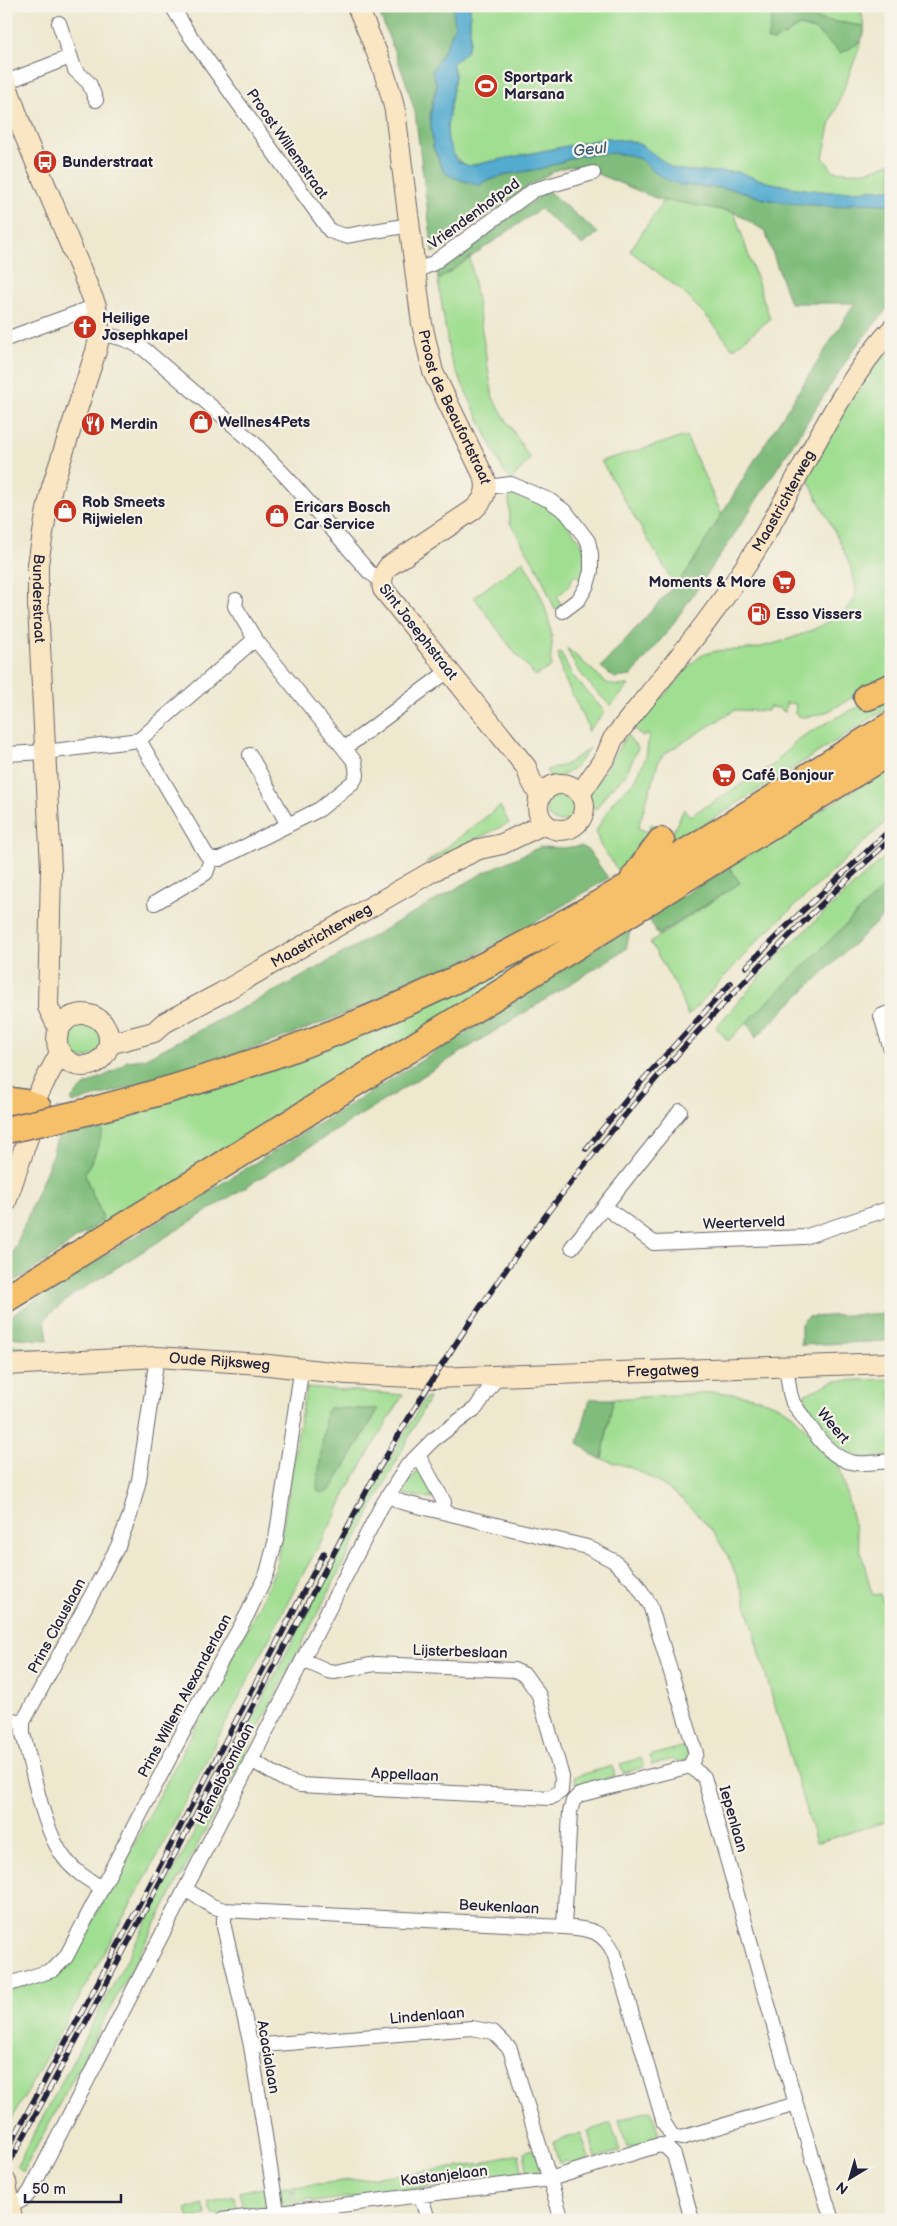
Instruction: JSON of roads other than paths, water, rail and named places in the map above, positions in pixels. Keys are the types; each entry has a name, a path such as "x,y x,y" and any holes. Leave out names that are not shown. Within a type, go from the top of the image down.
{"highway":[{"path":"867,697 891,687"},
{"path":"6,1130 78,1114 218,1074 369,1018 490,963 627,888 891,725"},
{"path":"7,1299 891,751"},
{"path":"627,888 661,840"},
{"path":"6,1100 26,1103 38,1108"}],"street":[{"name":"Proost Willemstraat","path":"172,6 188,33 330,231 337,235 345,236 410,224"},
{"name":"Proost de Beaufortstraat","path":"357,6 374,46 390,92 398,129 410,224 424,267 422,324 433,372 485,479 487,487 480,504 389,566 384,572 382,581"},
{"path":"59,23 75,70 90,83 96,100"},
{"name":"Bunderstraat","path":"65,1023 49,991 52,901 38,605 38,564 52,487 92,368 100,334 96,306 24,134 6,82 70,57"},
{"name":"Vriendenhofpad","path":"424,267 534,190 593,173"},
{"path":"6,339 96,306"},
{"name":"Maastrichterweg","path":"108,1036 154,1032 164,1022 207,1001 433,871 479,849 497,834 554,800 606,756 613,739 723,601 760,544 841,400 867,360 891,330"},
{"name":"Sint Josephstraat","path":"100,334 118,336 144,349 254,443 291,482 369,572 382,581 387,596 526,767 530,778 554,800"},
{"path":"487,487 511,484 549,500 566,512 588,541 591,554 591,571 587,585 579,599 564,610"},
{"path":"140,740 206,854 211,859 220,859 320,809 353,782 357,769 355,762 255,639 235,606 236,600"},
{"path":"6,754 46,752 140,740 255,639"},
{"path":"345,748 448,671"},
{"path":"250,755 288,825"},
{"path":"155,903 206,873 211,859"},
{"path":"891,1012 881,1016 891,1050"},
{"path":"82,1014 93,1015 102,1021 108,1036 105,1054 98,1062 87,1066 68,1059 56,1041 65,1023 82,1014"},
{"path":"6,1202 38,1108 37,1096 68,1059"},
{"path":"572,1247 605,1208 680,1111"},
{"name":"Weerterveld","path":"605,1208 654,1243 804,1237 891,1208"},
{"name":"Oude Rijksweg","path":"6,1365 157,1357 211,1360 389,1377 433,1378"},
{"name":"Prins Clauslaan","path":"23,1722 118,1546 130,1515 139,1480 157,1357"},
{"name":"Fregatweg","path":"433,1378 891,1362"},
{"name":"Weert","path":"786,1366 793,1403 834,1454 844,1460 857,1464 891,1461"},
{"name":"Prins Willem Alexanderlaan","path":"6,1985 48,1972 59,1966 66,1957 207,1686 247,1615 267,1573 276,1539 300,1379 299,1369"},
{"name":"Hemelboomlaan","path":"11,2213 30,2192 388,1495 407,1466 433,1440 476,1408 497,1377"},
{"path":"418,1455 444,1502 442,1511"},
{"path":"388,1495 401,1502 587,1547 614,1561 636,1583 650,1605 696,1752 690,1766 580,1795 573,1800 570,1812 564,1927"},
{"name":"Lijsterbeslaan","path":"303,1660 328,1671 335,1672 375,1664 514,1670 524,1675 539,1695 562,1777 561,1791"},
{"path":"6,1719 23,1722 26,1743 48,1822 55,1841 65,1859 82,1876 102,1888"},
{"name":"Appellaan","path":"251,1760 286,1780 300,1785 399,1792 550,1798 561,1791"},
{"name":"Iepenlaan","path":"690,1766 704,1777 796,2104 832,2220"},
{"path":"561,1791 573,1800"},
{"name":"Beukenlaan","path":"185,1889 212,1906 224,1910 564,1927 587,1929 598,1933 611,1948 692,2220"},
{"name":"Acacialaan","path":"224,1910 224,1926 251,2046 276,2212"},
{"name":"Lindenlaan","path":"251,2046 472,2028 493,2032 510,2049 562,2220"},
{"name":"Kastanjelaan","path":"222,2220 276,2212 313,2214 421,2196 550,2178 796,2104"},
{"path":"6,2182 11,2213"},
{"path":"421,2196 428,2220"}],"water":[{"name":"Geul","path":"453,6 470,6 470,42 466,52 452,64 455,76 447,128 448,141 456,160 468,166 607,138 634,142 643,146 672,168 689,171 738,172 767,182 830,192 891,189 891,204 856,203 836,207 790,203 764,199 734,189 681,185 669,181 653,171 642,160 629,155 609,153 578,156 540,169 508,174 483,182 480,186 452,177 444,172 433,147 430,116 437,85 432,71 446,47 455,26"}],"railway":[{"path":"746,967 794,919 891,829"},
{"path":"6,2169 94,2007 374,1477 428,1387 484,1301 544,1218 607,1137 673,1060 742,984 891,839"},
{"path":"586,1149 642,1081 731,983"},
{"path":"6,2152 124,1934 324,1553"}],"place":[{"name":"Sportpark Marsana","path":"486,86"},
{"name":"Bunderstraat","path":"45,162"},
{"name":"Heilige Josephkapel","path":"85,327"},
{"name":"Wellnes4Pets","path":"201,422"},
{"name":"Merdin","path":"93,424"},
{"name":"Rob Smeets Rijwielen","path":"65,511"},
{"name":"Ericars Bosch Car Service","path":"277,516"},
{"name":"Moments & More","path":"784,582"},
{"name":"Esso Vissers","path":"759,614"},
{"name":"Café Bonjour","path":"724,775"}]}
